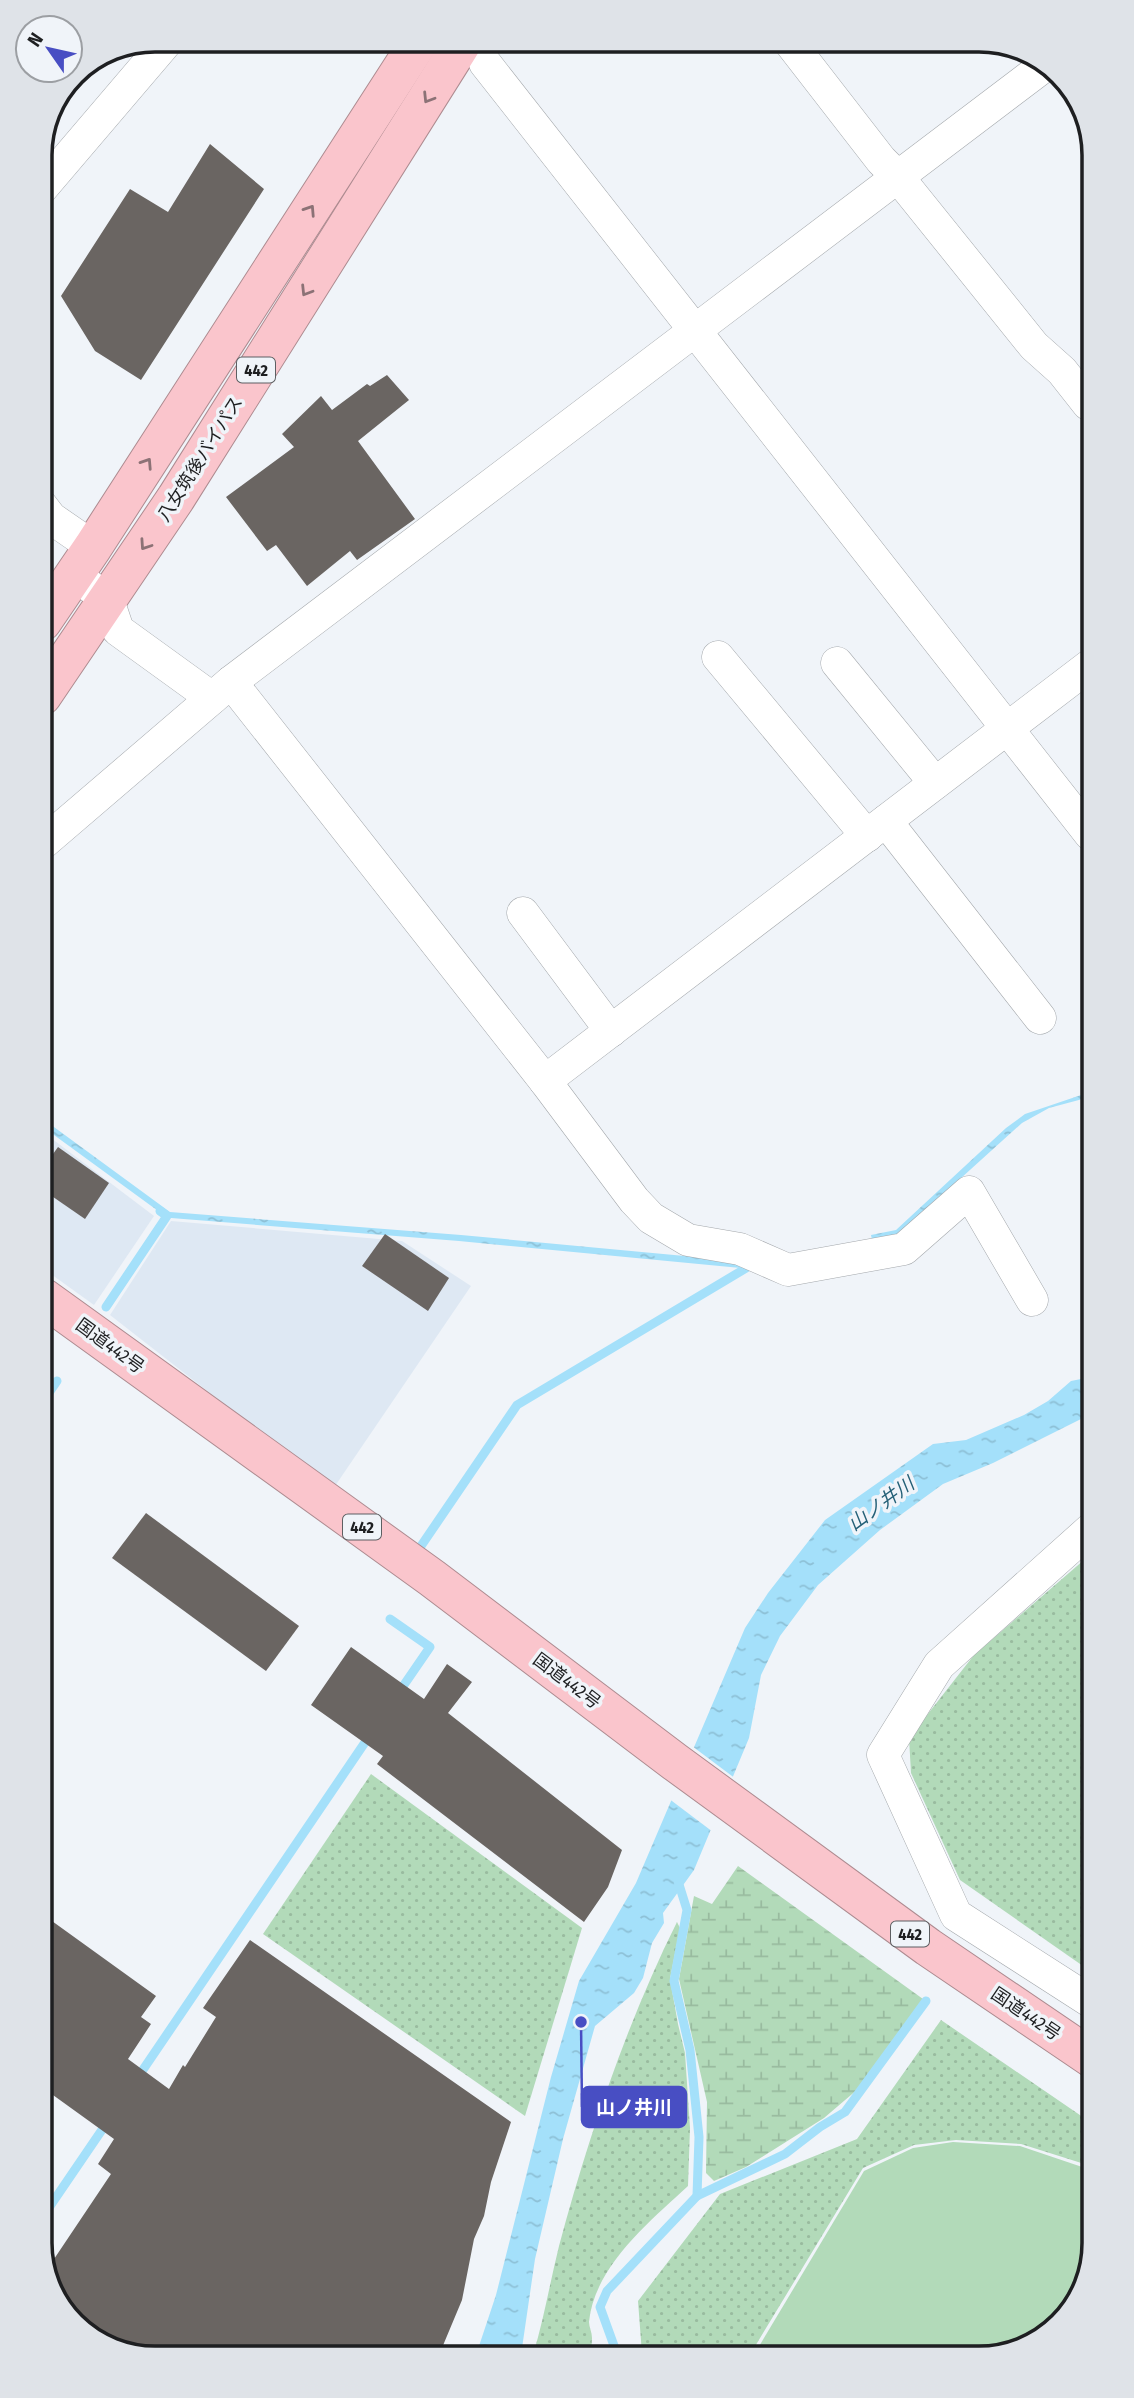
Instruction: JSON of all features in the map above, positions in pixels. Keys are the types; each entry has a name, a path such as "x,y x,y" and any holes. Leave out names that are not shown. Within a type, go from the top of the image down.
{"highway":[{"name":"442","path":"53,606 412,53"},
{"name":"八女筑後バイパス","path":"53,680 474,53"},
{"name":"国道442号","path":"52,1304 432,1578 675,1762 928,1947 1082,2052"}],"street":[{"path":"53,175 158,53"},
{"path":"476,53 1082,824"},
{"path":"798,53 881,160 898,177 1034,346 1062,371 1082,396"},
{"path":"53,836 222,690 1038,72"},
{"path":"53,520 84,561 108,600 118,630 222,690 545,1081 634,1200 651,1218 688,1240 740,1249 788,1270 904,1249 970,1192 1032,1300"},
{"path":"718,657 876,828 1040,1018"},
{"path":"837,663 935,783"},
{"path":"545,1081 1008,728 1082,683"},
{"path":"523,912 611,1031"},
{"path":"1082,1537 939,1665 883,1755 956,1915 1082,1996"},
{"path":"928,1947 956,1915"}],"shaded area":[{"path":"53,1139 154,1216 94,1305 52,1275"},
{"path":"171,1221 402,1241 471,1286 333,1489 110,1315"}],"green space":[{"path":"1082,1562 1082,1965 960,1880 911,1773 909,1738 974,1655"},
{"path":"371,1774 582,1928 525,2116 263,1934"},
{"path":"738,1866 923,1999 858,2089 824,2118 746,2167 714,2181 706,2173 707,2102 679,1979 694,1896 712,1904"},
{"path":"677,1922 680,1928 670,1979 685,2053 690,2128 688,2186 626,2246 601,2282 589,2322 591,2346 535,2345 559,2246 596,2122 625,2040"},
{"path":"941,2020 1082,2116 1082,2163 1021,2144 956,2140 914,2145 863,2168 755,2346 641,2346 638,2301 720,2194 857,2139"},
{"path":"953,2142 1020,2146 1082,2167 1081,2256 1076,2276 1064,2300 1041,2324 1024,2335 999,2344 759,2346 864,2171 913,2148"}],"water":[{"path":"1082,1095 1082,1099 1049,1108 1022,1123 897,1236 872,1240 871,1235 896,1230 1006,1128 1025,1114"},
{"path":"53,1126 170,1212 461,1235 749,1262 751,1269 459,1241 165,1216 53,1134"},
{"path":"1082,1379 1082,1418 993,1463 943,1484 880,1530 818,1585 780,1636 761,1675 749,1738 694,1870 663,1913 664,1923 652,1943 643,1978 634,1993 595,2026 563,2139 535,2259 522,2345 479,2345 496,2295 551,2077 579,1981 636,1883 745,1628 768,1593 825,1520 933,1444 966,1440 1024,1415 1048,1401 1071,1381"}],"pier":[{"path":"692,1746 736,1779 713,1832 668,1798"}],"building":[{"path":"210,144 264,189 141,380 95,351 61,296 130,189 168,212"},
{"path":"387,375 409,400 358,441 415,519 357,560 350,551 307,586 276,545 267,551 226,497 294,447 282,434 321,396 332,410 367,384 370,386"},
{"path":"58,1147 109,1183 85,1219 52,1197 53,1155"},
{"path":"385,1234 449,1278 428,1311 362,1266"},
{"path":"146,1513 299,1626 266,1671 112,1558"},
{"path":"351,1647 424,1699 447,1664 472,1682 448,1713 622,1850 608,1887 584,1922 377,1764 383,1756 311,1705"},
{"path":"52,1921 156,1996 141,2017 151,2024 128,2059 169,2089 216,2017 203,2008 250,1940 511,2122 491,2182 484,2216 474,2239 462,2300 443,2345 149,2345 135,2344 104,2332 83,2315 66,2294 54,2260 111,2174 98,2164 114,2139 52,2094"}],"waterway":[{"path":"106,1307 167,1216 160,1211"},
{"path":"421,1546 517,1405 748,1267"},
{"path":"52,1388 57,1381"},
{"path":"390,1619 430,1647 397,1695"},
{"path":"136,2080 370,1735"},
{"path":"677,1878 687,1910 674,1981 690,2050 699,2137 697,2196"},
{"path":"614,2346 600,2307 607,2291 697,2196 785,2154 845,2112 926,2001"},
{"path":"52,2203 108,2121"}],"place":[{"name":"山ノ井川","path":"581,2022"}]}
